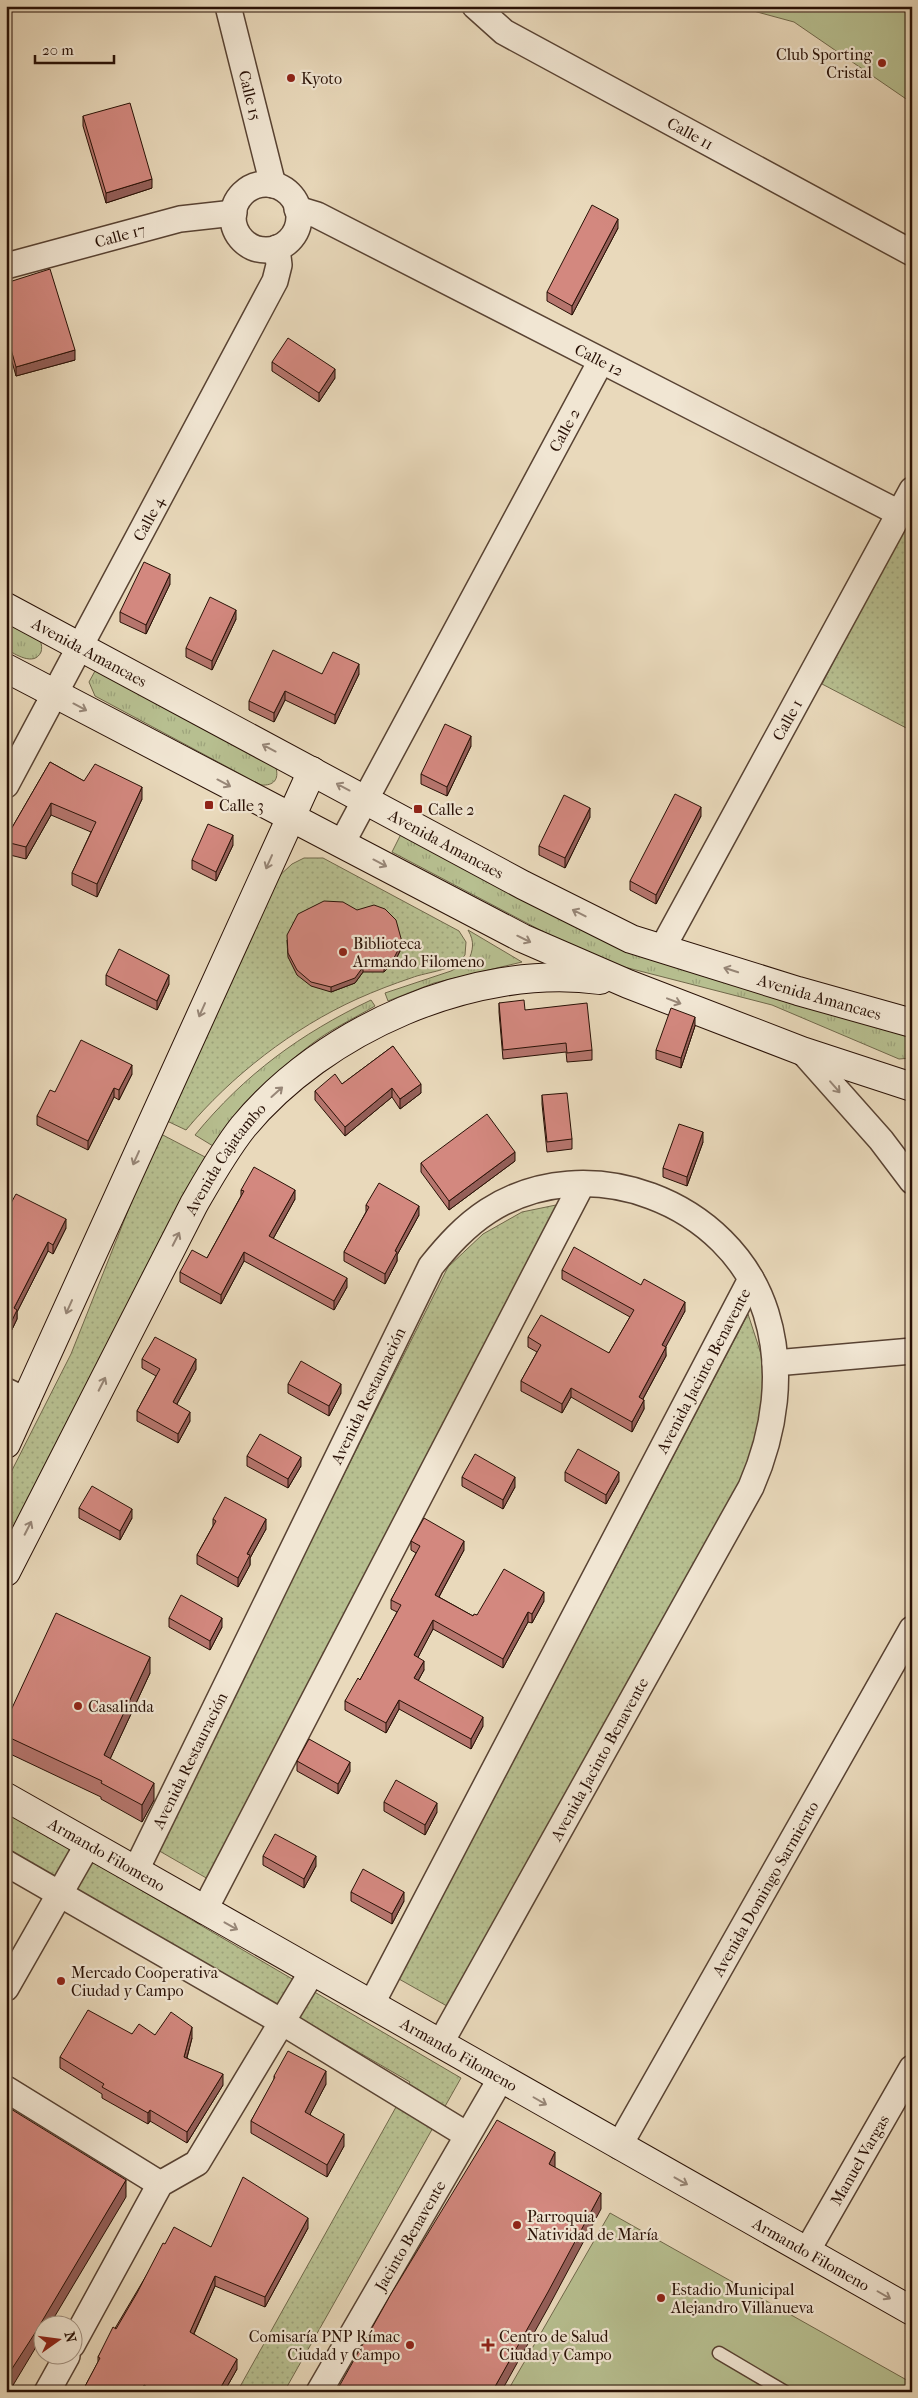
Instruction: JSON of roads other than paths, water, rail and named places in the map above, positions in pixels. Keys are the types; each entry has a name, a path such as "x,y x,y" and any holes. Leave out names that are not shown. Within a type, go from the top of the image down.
{"street":[{"name":"Calle 15","path":"228,6 273,185"},
{"name":"Calle 11","path":"475,6 504,32 912,253"},
{"path":"273,185 289,194 297,209 299,218 294,234 287,243 277,248 266,250 255,248 245,243 238,234 234,224 237,202 252,187 273,185"},
{"name":"Calle 12","path":"297,209 317,215 899,513"},
{"name":"Calle 17","path":"6,266 180,219 234,213"},
{"name":"Calle 4","path":"6,785 275,281 279,265 277,248"},
{"name":"Calle 2","path":"342,843 367,800 601,361"},
{"name":"Calle 1","path":"662,948 912,490"},
{"name":"Avenida Amancaes","path":"6,607 522,885 631,939 798,992 911,1022"},
{"path":"6,668 289,818 342,843 522,938 628,984 802,1051 912,1087"},
{"path":"6,1444 16,1396 312,771"},
{"name":"Avenida Cajatambo","path":"6,1572 194,1204 219,1160 243,1127 276,1092 350,1037 400,1013 446,995 500,982 545,978 586,978 628,984"},
{"path":"802,1051 881,1140 912,1181"},
{"name":"Avenida Restauración","path":"136,1870 430,1266 456,1235 488,1210 524,1194 563,1184 603,1184 639,1190 673,1204 704,1224 730,1249 751,1279"},
{"path":"204,1911 582,1184"},
{"name":"Avenida Jacinto Benavente","path":"440,2044 751,1487 763,1459 772,1427 776,1385 774,1348 766,1312 751,1279"},
{"name":"Avenida Jacinto Benavente","path":"371,2005 751,1279"},
{"path":"775,1363 912,1351"},
{"name":"Avenida Domingo Sarmiento","path":"619,2146 912,1629"},
{"name":"Armando Filomeno","path":"6,1797 912,2311"},
{"path":"6,1988 88,1844"},
{"path":"6,1863 282,2022 467,2135"},
{"path":"82,2327 160,2184 197,2163 312,1972"},
{"name":"Manuel Vargas","path":"807,2252 912,2068"},
{"name":"Jacinto Benavente","path":"319,2392 501,2078"},
{"path":"6,2089 160,2184"},
{"path":"47,2392 61,2366"}],"lane":[{"path":"719,2353 785,2392"}],"place":[{"name":"Club Sporting Cristal","path":"882,63"},
{"name":"Kyoto","path":"291,78"},
{"name":"Calle 3","path":"209,805"},
{"name":"Calle 2","path":"418,809"},
{"name":"Biblioteca Armando Filomeno","path":"343,952"},
{"name":"Casalinda","path":"78,1706"},
{"name":"Mercado Cooperativa Ciudad y Campo","path":"61,1981"},
{"name":"Parroquia Natividad de María","path":"517,2225"},
{"name":"Estadio Municipal Alejandro Villanueva","path":"661,2298"},
{"name":"Comisaría PNP Rímac Ciudad y Campo","path":"410,2345"},
{"name":"Centro de Salud Ciudad y Campo","path":"488,2345"}]}
